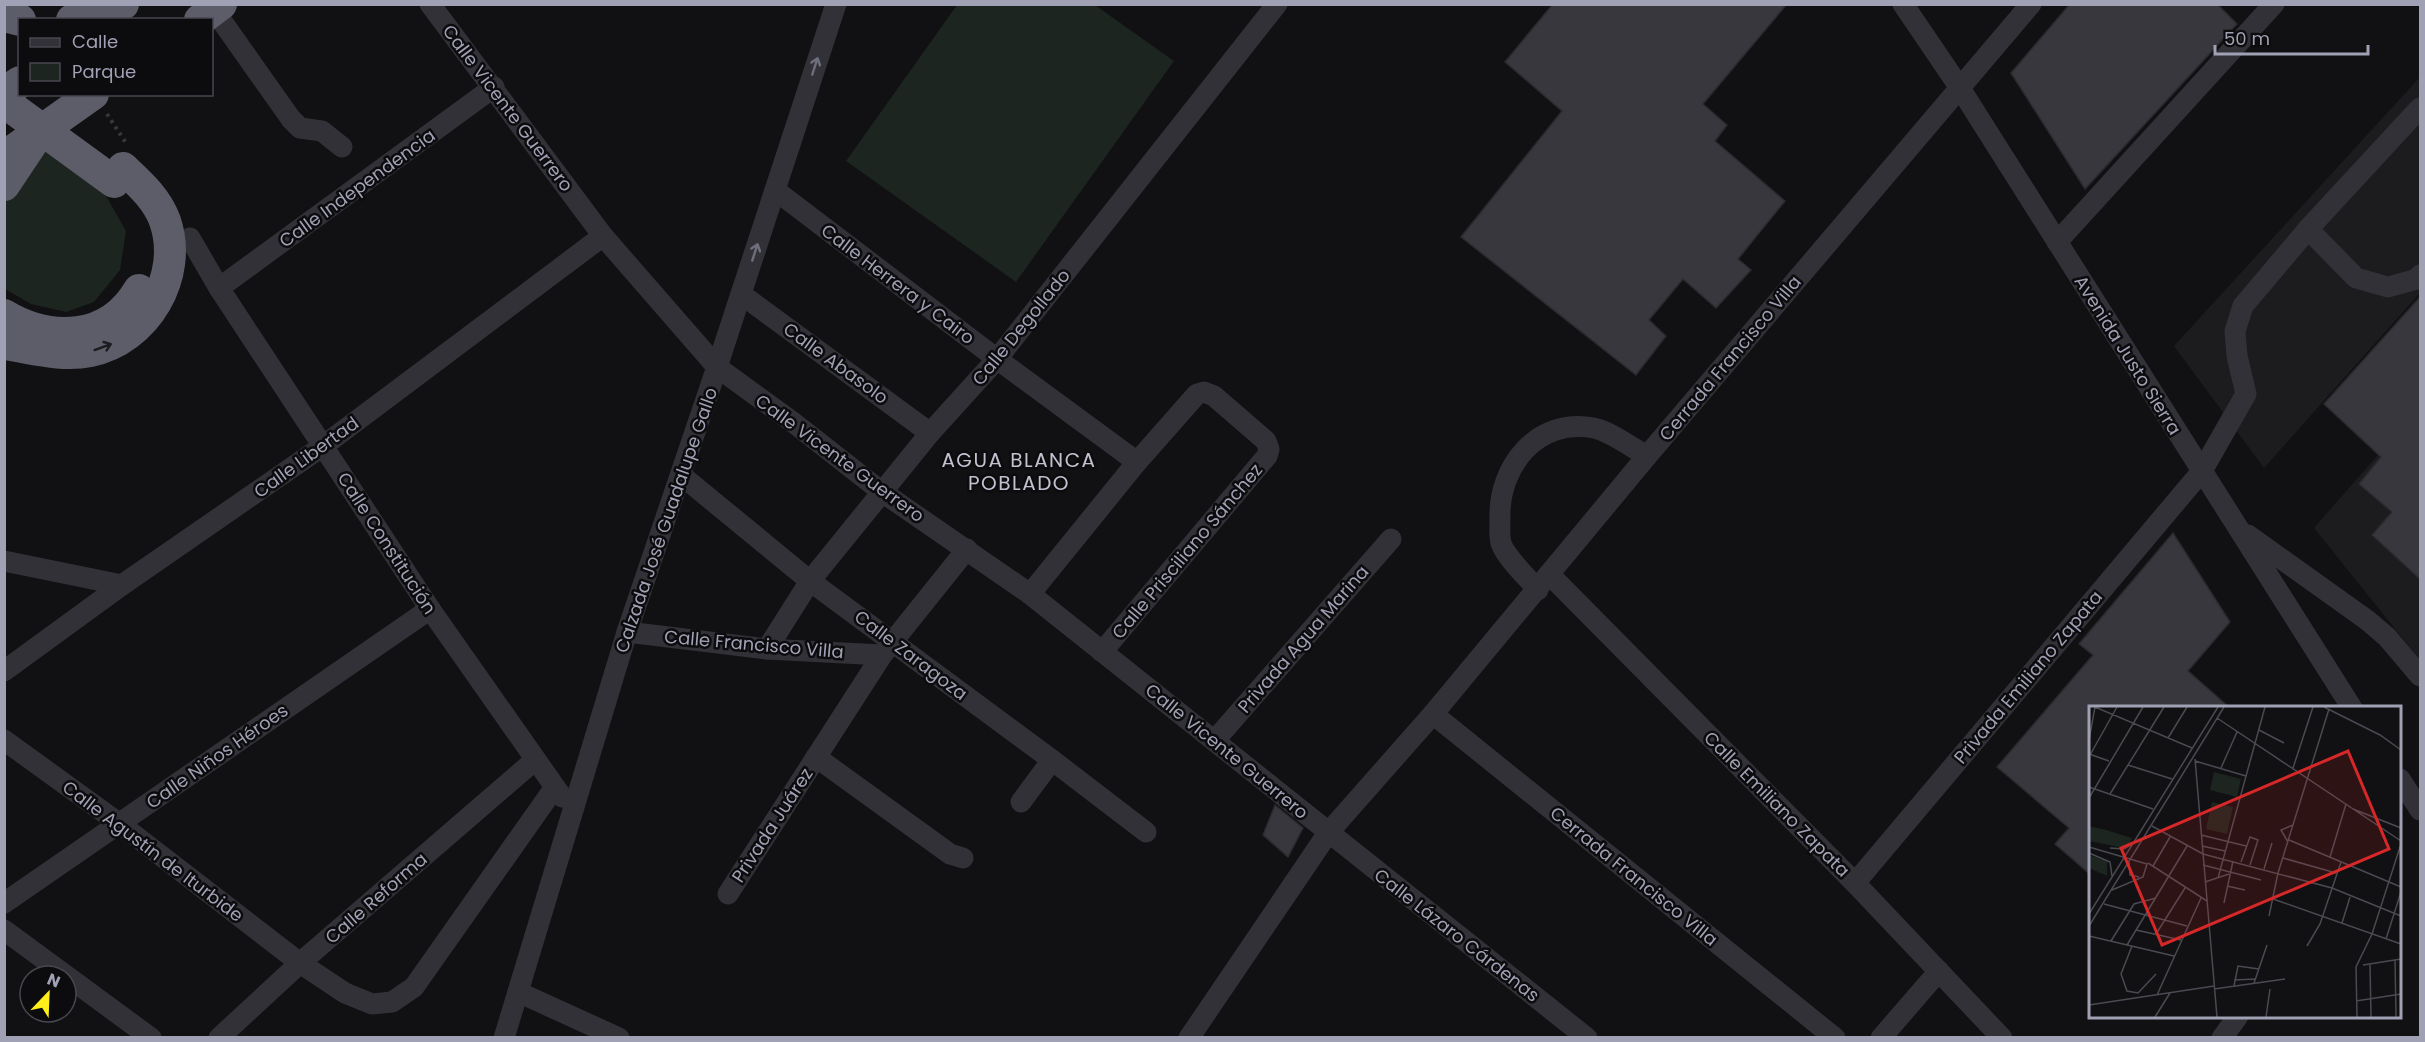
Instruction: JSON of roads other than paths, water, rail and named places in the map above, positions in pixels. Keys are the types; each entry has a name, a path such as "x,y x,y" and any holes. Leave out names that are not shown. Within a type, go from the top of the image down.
{"highway":[{"path":"78,18 123,4"},
{"path":"114,18 133,4"},
{"path":"4,79 18,89"},
{"path":"4,93 18,83"},
{"path":"4,315 26,327 59,334 90,329 115,318 125,309 134,298 145,276 148,245 138,212 123,190 118,175 27,96"},
{"path":"4,157 90,96"},
{"path":"4,102 151,196 160,210 170,245 165,282 151,311 131,333 106,347 92,351 63,353 4,344"},
{"path":"4,185 39,133"}],"street":[{"name":"Calle Vicente Guerrero","path":"430,4 603,236 717,367 794,423 882,492 1030,594 1215,740 1328,833"},
{"name":"Calzada José Guadalupe Gallo","path":"504,1038 627,632 836,4"},
{"name":"Calle Degollado","path":"767,649 810,581 930,433 997,359 1277,4"},
{"name":"Avenida Justo Sierra","path":"1903,4 1960,88 2351,706"},
{"name":"Cerrada Francisco Villa","path":"1189,1038 1328,833 1433,714 1647,456 2031,4"},
{"path":"2057,242 2274,4"},
{"path":"211,11 291,119 300,128 322,131 342,147"},
{"name":"Calle Independencia","path":"219,288 494,87"},
{"name":"Privada Emiliano Zapata","path":"1855,883 2202,471 2246,394 2236,356 2235,331 2243,306 2308,229 2421,108"},
{"name":"Calle Herrera y Cairo","path":"775,190 1137,462"},
{"path":"2308,229 2356,278 2388,287 2417,279 2421,275"},
{"name":"Calle Libertad","path":"4,671 122,585 323,446 603,236"},
{"name":"Calle Constitución","path":"190,238 219,288 430,609 573,812"},
{"name":"Calle Abasolo","path":"741,294 930,433"},
{"name":"Calle Prisciliano Sánchez","path":"1102,652 1267,456 1269,449 1266,441 1214,396 1204,392 1197,394 1137,462"},
{"name":"Calle Emiliano Zapata","path":"1647,456 1595,428 1566,427 1546,433 1517,456 1505,484 1501,501 1501,542 1515,564 1543,582 1855,883 2002,1038"},
{"path":"1030,594 1137,462"},
{"name":"Calle Zaragoza","path":"681,475 887,648 1052,760 1146,832"},
{"path":"2241,530 2367,620 2387,637 2421,676"},
{"name":"Privada Agua Marina","path":"1215,740 1391,539"},
{"name":"Privada Juárez","path":"728,894 887,648 967,549"},
{"path":"4,561 122,585"},
{"name":"Calle Niños Héroes","path":"4,903 430,609"},
{"name":"Calle Francisco Villa","path":"627,632 767,649 887,648"},
{"name":"Cerrada Francisco Villa","path":"1433,714 1835,1038"},
{"name":"Calle Agustín de Iturbide","path":"4,740 120,824 300,963 345,993 372,1004 392,1002 414,987 555,787"},
{"path":"816,757 950,854 963,858"},
{"name":"Calle Reforma","path":"219,1038 300,963 535,760"},
{"path":"1021,802 1052,760"},
{"path":"2401,780 2421,810"},
{"name":"Calle Lázaro Cárdenas","path":"1328,833 1587,1038"},
{"path":"4,930 151,1038"},
{"path":"1881,1038 1939,971"},
{"path":"518,992 619,1038"},
{"path":"2222,1038 2237,1018"}],"district":[{"name":"AGUA BLANCA POBLADO","path":"1019,472"}]}
